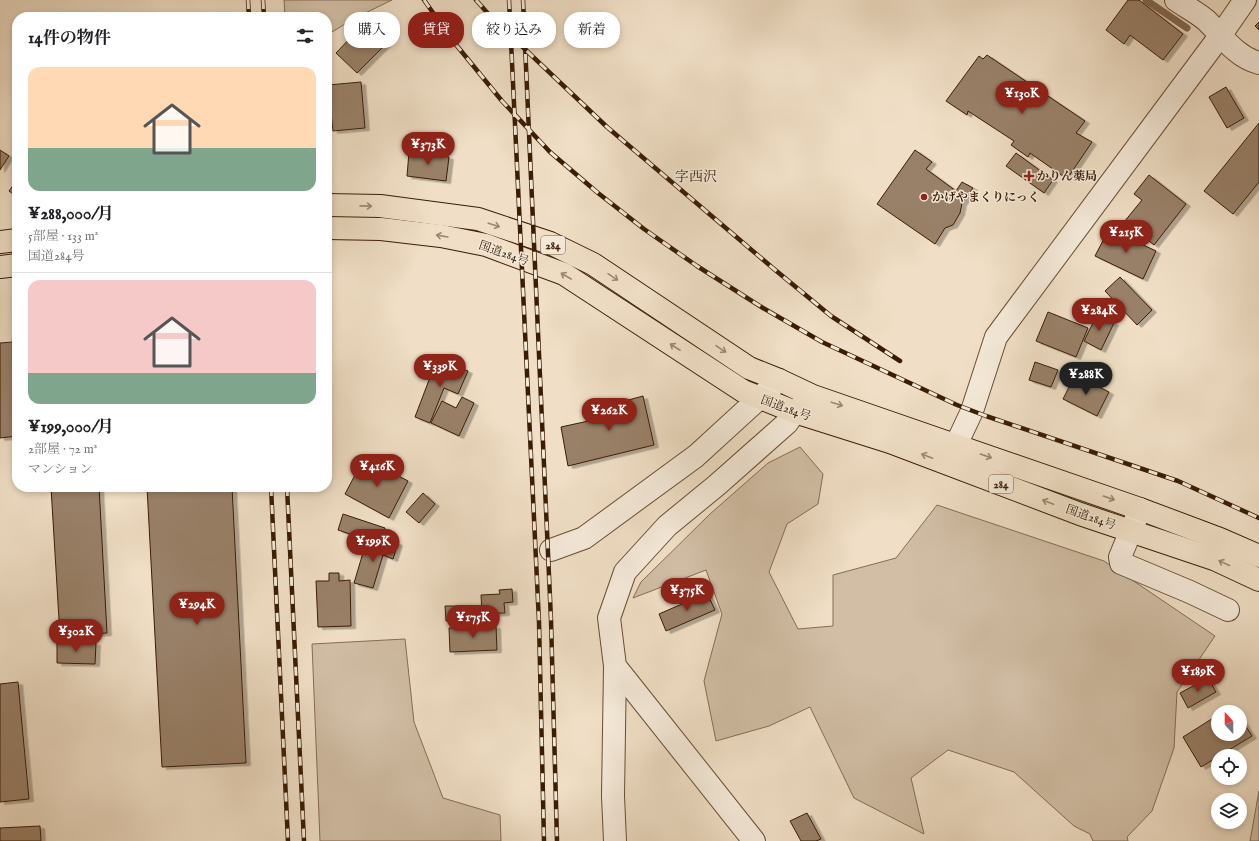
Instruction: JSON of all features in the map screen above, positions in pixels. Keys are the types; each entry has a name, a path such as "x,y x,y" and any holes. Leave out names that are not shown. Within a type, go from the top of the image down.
{"highway":[{"name":"国道284号","path":"332,205 380,206 478,220 550,243 593,264 749,368 813,396 899,425 951,455 1080,514 1214,559 1259,580"},
{"name":"国道284号","path":"332,228 381,229 441,236 486,245 564,274 742,391 758,398 795,412 890,442 951,455 1140,509 1220,538 1259,556"},
{"path":"0,242 12,241"},
{"path":"0,267 12,266"}],"street":[{"path":"1176,0 1206,20 1230,46 1249,60 1259,63"},
{"path":"951,455 972,411 996,337 1220,36 1245,0"},
{"path":"551,550 584,538 696,456 779,380"},
{"path":"615,841 613,796 615,666 609,618 626,572 666,526 729,475 787,423 795,412 813,396"},
{"path":"1140,509 1120,557 1121,563 1228,610"},
{"path":"615,666 754,841"}],"shaded area":[{"path":"284,0 392,0 367,12 344,12 344,25 332,32 332,12 285,12"},
{"path":"800,447 823,474 818,504 787,524 769,572 798,629 833,626 833,575 896,558 937,505 1104,561 1215,636 1177,692 1174,748 1152,811 1127,837 1128,841 1093,841 1090,834 1074,826 1014,772 948,750 911,778 924,834 854,798 810,707 769,726 716,741 704,681 722,614 706,570 633,598 641,582 710,514 768,463"},
{"path":"405,639 414,722 443,798 500,815 501,841 320,841 312,644"},
{"path":"1259,791 1259,841 1250,841"}],"building":[{"path":"1128,0 1139,0 1183,34 1163,60 1130,35 1124,44 1106,30"},
{"path":"1259,22 1259,30 1255,26"},
{"path":"344,45 344,48 382,48 357,73 336,53"},
{"path":"987,55 1085,121 1076,133 1092,142 1067,179 1030,153 1028,157 1011,145 1014,141 968,111 967,115 946,101 979,56 983,59"},
{"path":"361,82 365,128 333,131 332,85"},
{"path":"1226,87 1244,118 1227,128 1209,97"},
{"path":"1259,123 1259,182 1233,214 1204,191"},
{"path":"0,150 9,156 0,170"},
{"name":"かげやまくりにっく","path":"915,150 932,162 926,169 956,191 962,182 973,188 962,203 960,213 953,225 945,228 935,244 877,204"},
{"path":"409,152 449,157 446,181 407,176"},
{"path":"1016,153 1053,180 1044,193 1006,166"},
{"path":"1149,175 1186,204 1154,245 1124,222 1142,200 1134,194"},
{"path":"1109,229 1156,251 1143,279 1095,256"},
{"path":"1120,277 1152,310 1137,325 1105,291"},
{"path":"1048,312 1088,328 1076,357 1036,341"},
{"path":"1097,315 1114,323 1101,350 1084,341"},
{"path":"12,342 12,437 0,438 0,343"},
{"path":"437,359 468,371 458,394 444,388 430,423 415,417"},
{"path":"1035,362 1058,370 1051,387 1029,380"},
{"path":"1075,375 1109,392 1097,416 1063,399"},
{"path":"643,396 654,445 568,466 561,427 593,420 592,410"},
{"path":"462,397 474,403 459,436 431,423 442,401 456,408"},
{"path":"364,458 408,481 389,518 345,494"},
{"path":"51,492 99,492 107,633 60,636"},
{"path":"147,492 232,492 246,763 162,767"},
{"path":"423,493 435,504 419,523 406,512"},
{"path":"343,514 385,528 380,544 338,530"},
{"path":"386,539 398,543 393,559 383,555 373,588 354,583 365,546 382,551"},
{"path":"329,573 339,573 339,581 350,580 351,626 318,627 316,581 329,581"},
{"path":"512,589 513,602 504,603 505,613 482,614 481,595 500,594 499,590"},
{"path":"707,593 715,610 666,631 659,614"},
{"path":"445,606 460,606 461,621 446,621"},
{"path":"496,626 497,650 450,652 449,628"},
{"path":"57,642 96,643 95,664 57,663"},
{"path":"1208,678 1216,692 1188,708 1180,693"},
{"path":"18,682 29,799 0,802 0,684"},
{"path":"1211,719 1211,741 1244,741 1231,749 1211,749 1211,761 1201,767 1183,737"},
{"path":"1247,728 1252,736 1247,739"},
{"path":"807,813 821,839 816,841 801,841 790,821"},
{"path":"40,826 41,841 0,841 0,828"}],"waterway":[{"path":"1146,0 1187,28"}],"railway":[{"path":"248,0 249,12"},
{"path":"263,0 264,12"},
{"path":"424,0 453,41 502,101 550,152 598,193 644,229 697,266 763,308 822,342 957,405 1178,481 1259,518"},
{"path":"476,0 491,17 607,127 831,316 900,361"},
{"path":"509,0 539,622 544,841"},
{"path":"523,0 551,620 557,841"},
{"path":"271,492 288,841"},
{"path":"287,492 304,841"}],"place":[{"name":"かりん薬局","path":"1029,176"},
{"name":"かげやまくりにっく","path":"924,197"}],"district":[{"name":"字西沢","path":"696,176"}]}
